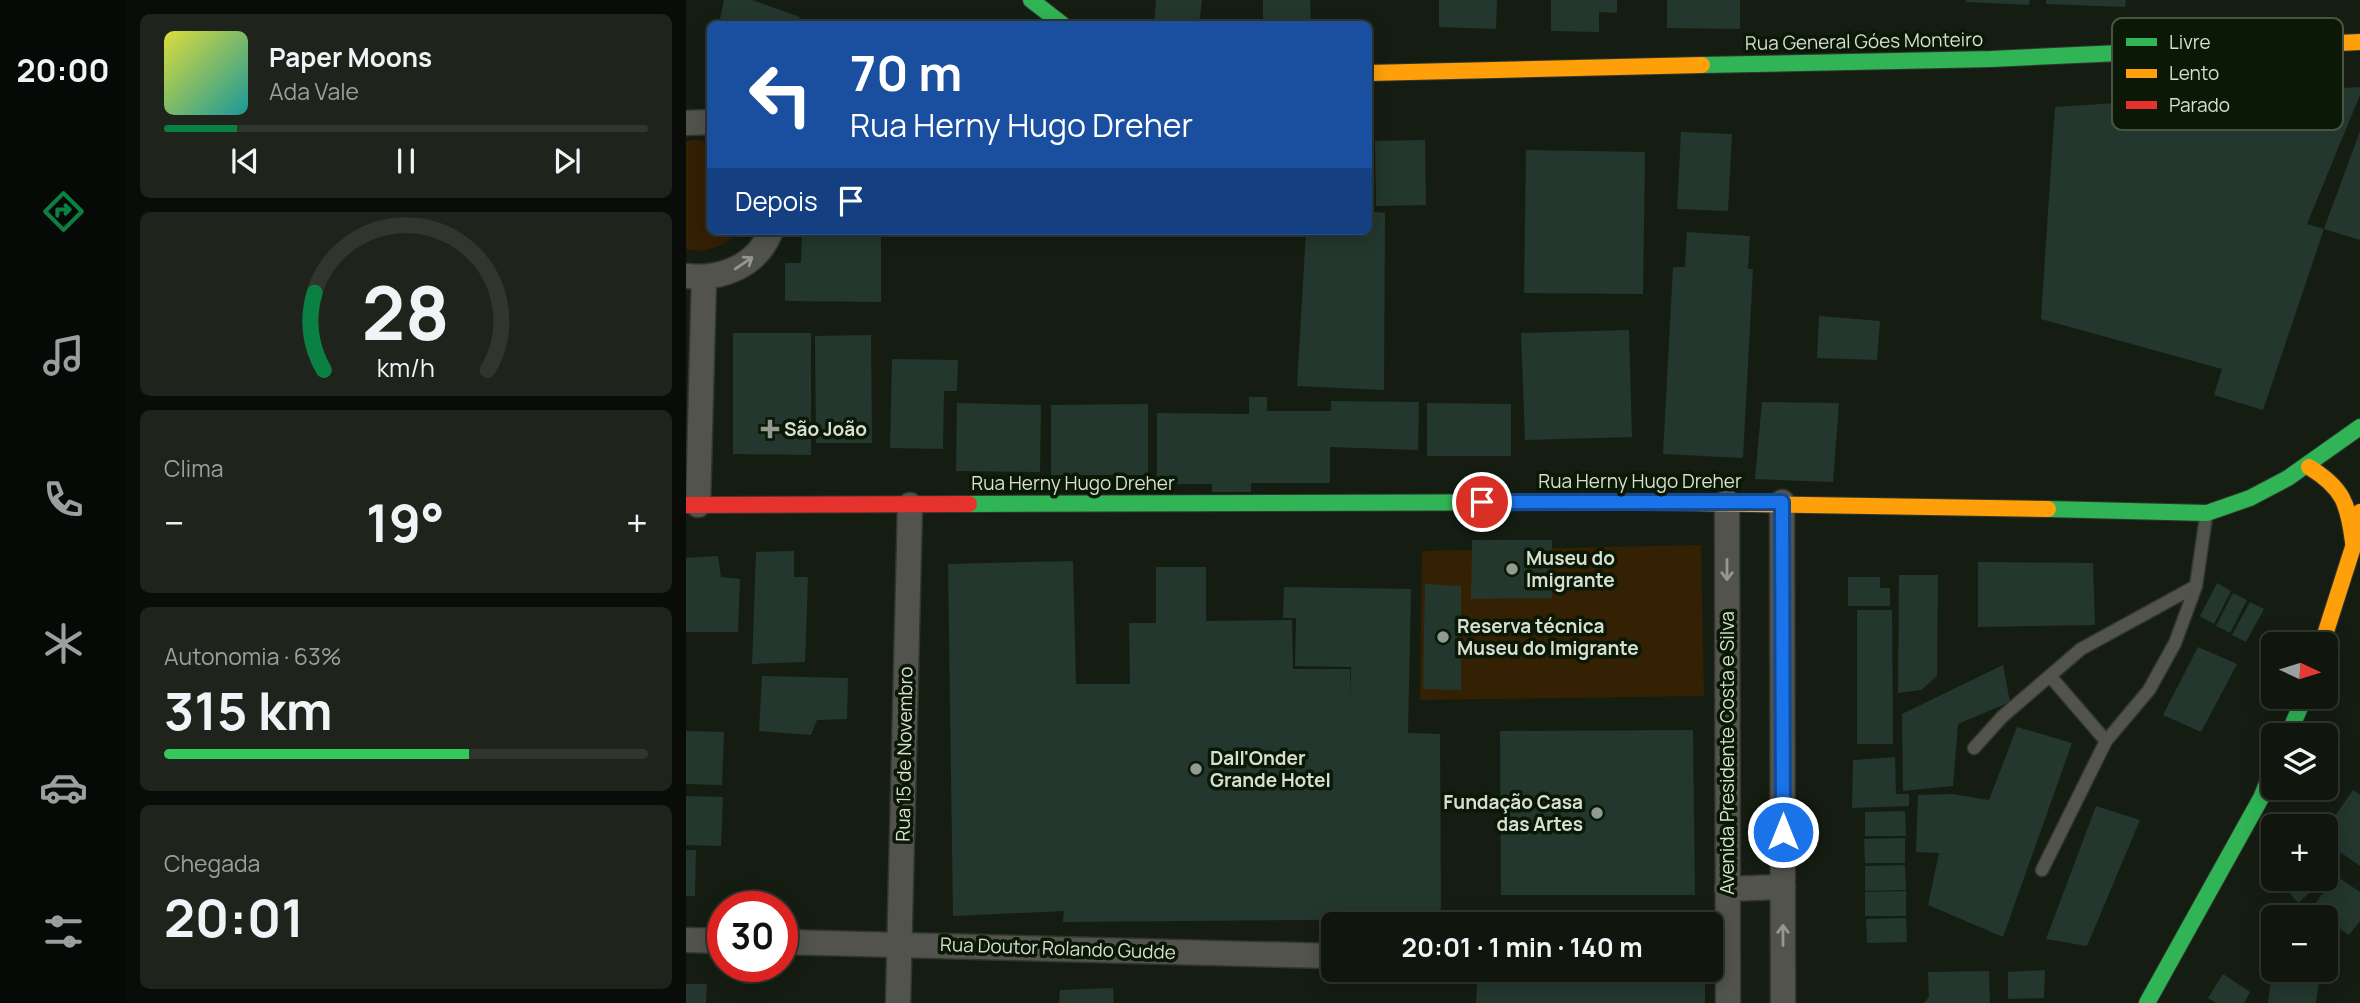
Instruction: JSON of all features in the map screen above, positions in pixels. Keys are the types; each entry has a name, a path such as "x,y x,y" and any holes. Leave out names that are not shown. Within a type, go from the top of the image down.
{"main road":[{"path":"1031,0 1058,21"},
{"name":"Rua General Góes Monteiro","path":"1372,73 2112,53"},
{"name":"Rua Herny Hugo Dreher","path":"692,505 1782,502 2207,513 2247,500 2309,467 2360,427"},
{"path":"2309,467 2332,480 2340,489 2348,503 2354,544"},
{"path":"2326,632 2354,544 2360,512"},
{"path":"2147,1003 2261,798"}],"street":[{"path":"686,123 707,122"},
{"path":"692,505 695,277 728,273 750,260 767,242 770,235"},
{"name":"Avenida Presidente Costa e Silva","path":"1727,502 1728,1003"},
{"path":"1782,502 1783,1003"},
{"name":"Rua 15 de Novembro","path":"898,1003 911,505"},
{"path":"1727,889 1783,887"},
{"path":"686,940 707,941"},
{"name":"Rua Doutor Rolando Gudde","path":"798,942 1321,956"}],"lane":[{"path":"2042,870 2106,741 2149,690 2175,643 2196,586 2207,513"},
{"path":"1974,748 2002,717 2081,649 2196,586"},
{"path":"2050,676 2106,741"}],"shaded area":[{"path":"686,141 707,142 707,235 735,235 722,245 708,249 686,249"},
{"path":"1701,545 1704,696 1420,700 1422,551"}],"building":[{"path":"724,0 752,0 800,17 799,21 720,21"},
{"path":"1156,0 1202,0 1199,21 1154,21"},
{"path":"1263,0 1310,0 1311,21 1263,21"},
{"path":"1439,0 1497,0 1496,29 1439,27"},
{"path":"1551,0 1617,0 1617,13 1599,12 1599,32 1551,31"},
{"path":"1667,0 1740,0 1740,29 1667,28"},
{"path":"1966,0 2030,0 2029,5"},
{"path":"2046,0 2126,0 2125,7 2046,4"},
{"path":"2360,87 2360,95 2307,224 2324,229 2263,410 2214,395 2222,369 2041,319 2055,107 2112,103 2112,130 2343,130 2343,88"},
{"path":"2360,131 2360,240 2324,229"},
{"path":"1681,132 1732,134 1728,211 1677,209"},
{"path":"1425,140 1426,205 1376,206 1375,141"},
{"path":"1526,150 1645,152 1643,294 1524,293"},
{"path":"1372,211 1385,213 1384,390 1297,386 1306,235 1372,235"},
{"path":"1687,232 1750,236 1748,269 1753,269 1743,458 1663,454 1673,267 1685,267"},
{"path":"802,235 881,235 881,302 785,301 785,263 801,263"},
{"path":"1819,316 1880,321 1877,360 1817,358"},
{"path":"1629,330 1632,437 1525,440 1521,333"},
{"path":"733,333 811,333 811,455 733,454"},
{"path":"871,335 872,443 816,443 815,336"},
{"path":"892,359 958,360 957,391 944,391 943,449 890,448"},
{"path":"1249,397 1267,397 1267,411 1331,411 1331,401 1419,402 1418,450 1330,447 1330,483 1251,483 1251,492 1212,492 1212,484 1157,484 1157,413 1249,414"},
{"path":"1762,402 1839,403 1833,482 1755,479"},
{"path":"957,403 1041,405 1040,472 956,471"},
{"path":"1427,403 1511,404 1511,456 1427,456"},
{"path":"1148,404 1148,475 1051,475 1051,405"},
{"name":"Museu do Imigrante","path":"1472,540 1552,540 1552,598 1471,599"},
{"path":"794,551 794,577 808,577 805,662 752,664 756,552"},
{"path":"718,556 721,577 740,579 738,632 686,632 686,558"},
{"name":"Dall'Onder Grande Hotel","path":"1073,561 1076,684 1130,684 1129,623 1156,623 1156,567 1206,567 1206,621 1292,620 1293,669 1350,669 1350,699 1351,667 1295,666 1296,618 1283,618 1284,587 1411,589 1408,733 1440,734 1441,912 1321,912 1321,920 1063,922 1064,911 953,916 948,564"},
{"path":"1978,562 2093,563 2095,625 1978,627"},
{"path":"1899,575 1938,575 1937,676 1921,690 1898,693"},
{"path":"1848,577 1880,577 1880,588 1890,588 1890,606 1848,606"},
{"path":"2217,583 2231,591 2214,624 2200,616"},
{"name":"Reserva técnica Museu do Imigrante","path":"1425,584 1461,586 1461,690 1423,689"},
{"path":"2233,593 2247,600 2230,633 2216,626"},
{"path":"2250,602 2264,609 2246,642 2232,635"},
{"path":"1857,610 1892,610 1893,744 1857,744"},
{"path":"2198,647 2237,664 2201,732 2163,715"},
{"path":"2003,665 2010,702 1958,724 1953,786 1903,791 1902,714"},
{"path":"762,676 848,678 847,719 817,720 811,735 759,731"},
{"path":"2017,727 2072,743 2003,937 1928,905 1939,853 1916,852 1918,795 1953,794 1989,800"},
{"name":"Fundação Casa das Artes","path":"1693,730 1695,895 1501,895 1500,731"},
{"path":"686,731 724,732 722,785 686,784"},
{"path":"1895,757 1896,794 1909,794 1909,806 1852,808 1853,760"},
{"path":"2353,790 2360,795 2360,866 2338,850 2336,814"},
{"path":"686,796 723,797 721,846 686,845"},
{"path":"2096,806 2140,820 2087,946 2046,939"},
{"path":"1905,811 1906,836 1865,836 1865,812"},
{"path":"1905,838 1905,863 1865,863 1864,839"},
{"path":"686,850 696,850 695,896 686,896"},
{"path":"1905,865 1906,890 1865,891 1865,866"},
{"path":"2338,877 2360,892 2360,921 2349,935 2338,927 2338,905 2314,905 2325,891 2338,891"},
{"path":"1906,891 1906,916 1865,916 1865,892"},
{"path":"2288,891 2312,891 2298,903"},
{"path":"1906,918 1907,942 1867,943 1866,919"},
{"path":"2045,970 2044,998 2008,999 2008,972"},
{"path":"1989,971 1990,1003 1924,1003 1929,997 1928,972"},
{"path":"2223,974 2250,992 2244,1003 2216,1003 2208,998"},
{"path":"1477,982 1705,982 1705,1003 1476,1003"},
{"path":"2271,982 2319,982 2316,1003 2268,1003"},
{"path":"686,984 707,984 706,1003 686,1003"},
{"path":"1113,988 1114,1003 1059,1003 1060,990"}],"traffic: fast":[{"path":"1031,0 1058,21"},
{"path":"1702,65 1991,59 2112,53"},
{"path":"2048,509 2207,513 2250,498 2288,478 2360,427"},
{"path":"969,504 1636,502"},
{"path":"2293,723 2299,709"},
{"path":"2147,1003 2261,798"}],"traffic: slow":[{"path":"2343,43 2360,42"},
{"path":"1372,73 1702,65"},
{"path":"2309,467 2330,482 2342,498 2349,517 2353,542"},
{"path":"1636,502 2048,509"},
{"path":"2326,632 2354,544 2360,512"}],"traffic: jam":[{"path":"686,505 969,504"}],"place":[{"name":"São João","path":"770,429"},
{"name":"Museu do Imigrante","path":"1512,569"},
{"name":"Reserva técnica Museu do Imigrante","path":"1443,637"},
{"name":"Dall'Onder Grande Hotel","path":"1196,769"},
{"name":"Fundação Casa das Artes","path":"1597,813"}],"route":[{"path":"1482,502 1782,502 1783,832"}]}
